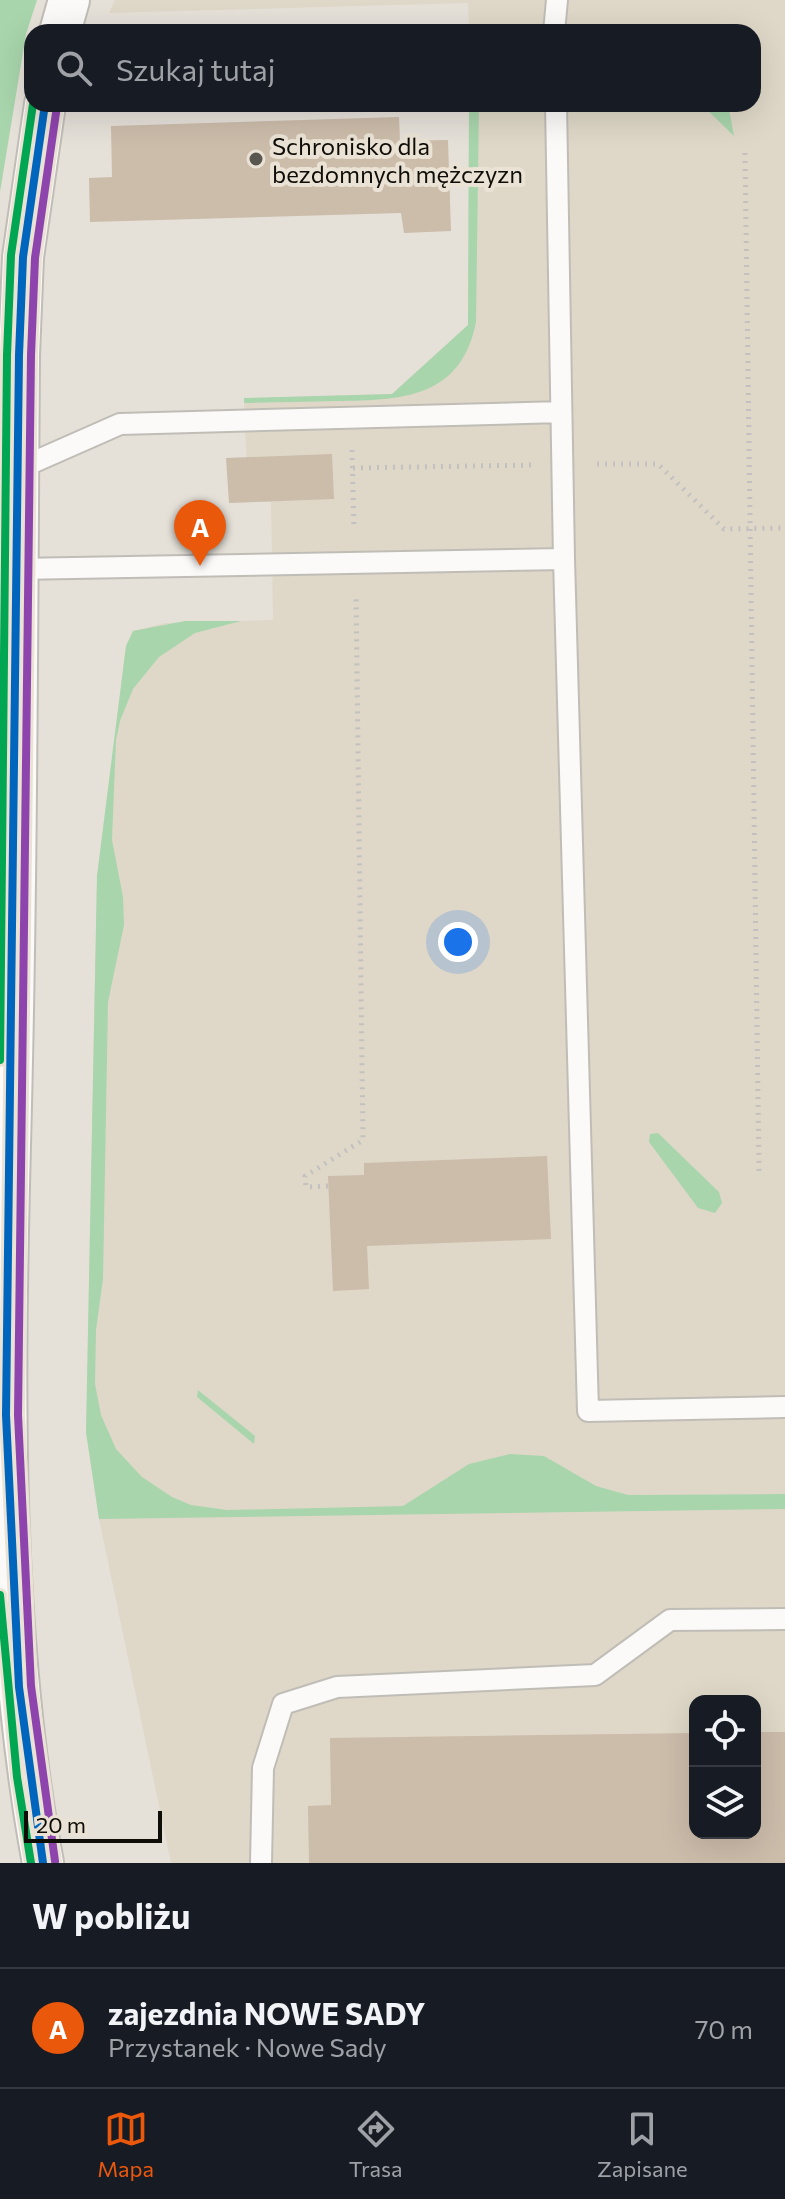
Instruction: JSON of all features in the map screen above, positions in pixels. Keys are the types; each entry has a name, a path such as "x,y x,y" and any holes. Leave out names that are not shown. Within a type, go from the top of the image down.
{"street":[{"path":"62,24 69,0"},
{"path":"43,1863 14,1726 3,1628 1,1461 10,1139 23,257 44,112"}],"lane":[{"path":"555,24 557,0"},
{"path":"556,112 564,559 588,1411 785,1407"},
{"path":"18,469 120,424 561,412"},
{"path":"17,569 564,559"},
{"path":"261,1863 263,1768 283,1704 337,1687 595,1675 670,1620 785,1619"}],"path":[{"path":"745,153 759,1171"},
{"path":"328,1186 306,1187 305,1176 363,1140 352,443"}],"shaded area":[{"path":"115,0 785,0 785,1863 171,1863 99,1519 86,1432 97,876 126,646 133,631 166,623 273,620 271,502 248,502 244,398 392,394 468,325 469,112 761,112 761,24 469,24 468,3 109,13"}],"green space":[{"path":"0,0 37,0 29,24 24,24 24,46 0,192"},
{"path":"469,112 479,112 476,322 457,367 442,381 405,396 244,403 244,398 392,394 468,325"},
{"path":"709,112 730,112 734,136"},
{"path":"185,621 241,621 195,633 159,657 133,689 116,740 112,840 123,897 124,925 108,1002 103,1279 96,1330 95,1384 101,1415 116,1449 142,1477 172,1497 191,1505 227,1510 403,1506 469,1464 510,1454 544,1456 596,1486 628,1495 785,1494 785,1509 99,1519 86,1432 97,876 126,646 133,631"},
{"path":"658,1133 719,1192 722,1203 715,1213 698,1208 649,1142 650,1134"},
{"path":"198,1390 255,1436 254,1444 197,1397"}],"building":[{"name":"Schronisko dla bezdomnych mężczyzn","path":"399,117 400,141 448,140 451,231 404,233 401,213 90,222 89,178 112,177 111,126"},
{"path":"332,454 334,499 229,503 226,458"},
{"path":"547,1156 551,1239 367,1246 369,1289 333,1291 328,1176 364,1175 364,1163"},
{"path":"761,1732 785,1732 785,1863 309,1863 308,1806 331,1805 330,1738 689,1733 689,1839 761,1839"}],"transit line":[{"path":"0,1060 7,355 11,255 32,112"},
{"path":"43,1863 19,1687 6,1415 19,355 23,257 44,112"},
{"path":"55,1861 31,1686 18,1415 31,355 35,258 56,112"},
{"path":"0,1595 17,1777 31,1863"}],"place":[{"name":"Schronisko dla bezdomnych mężczyzn","path":"256,159"},
{"name":"zajezdnia NOWE SADY","path":"200,566"}]}
